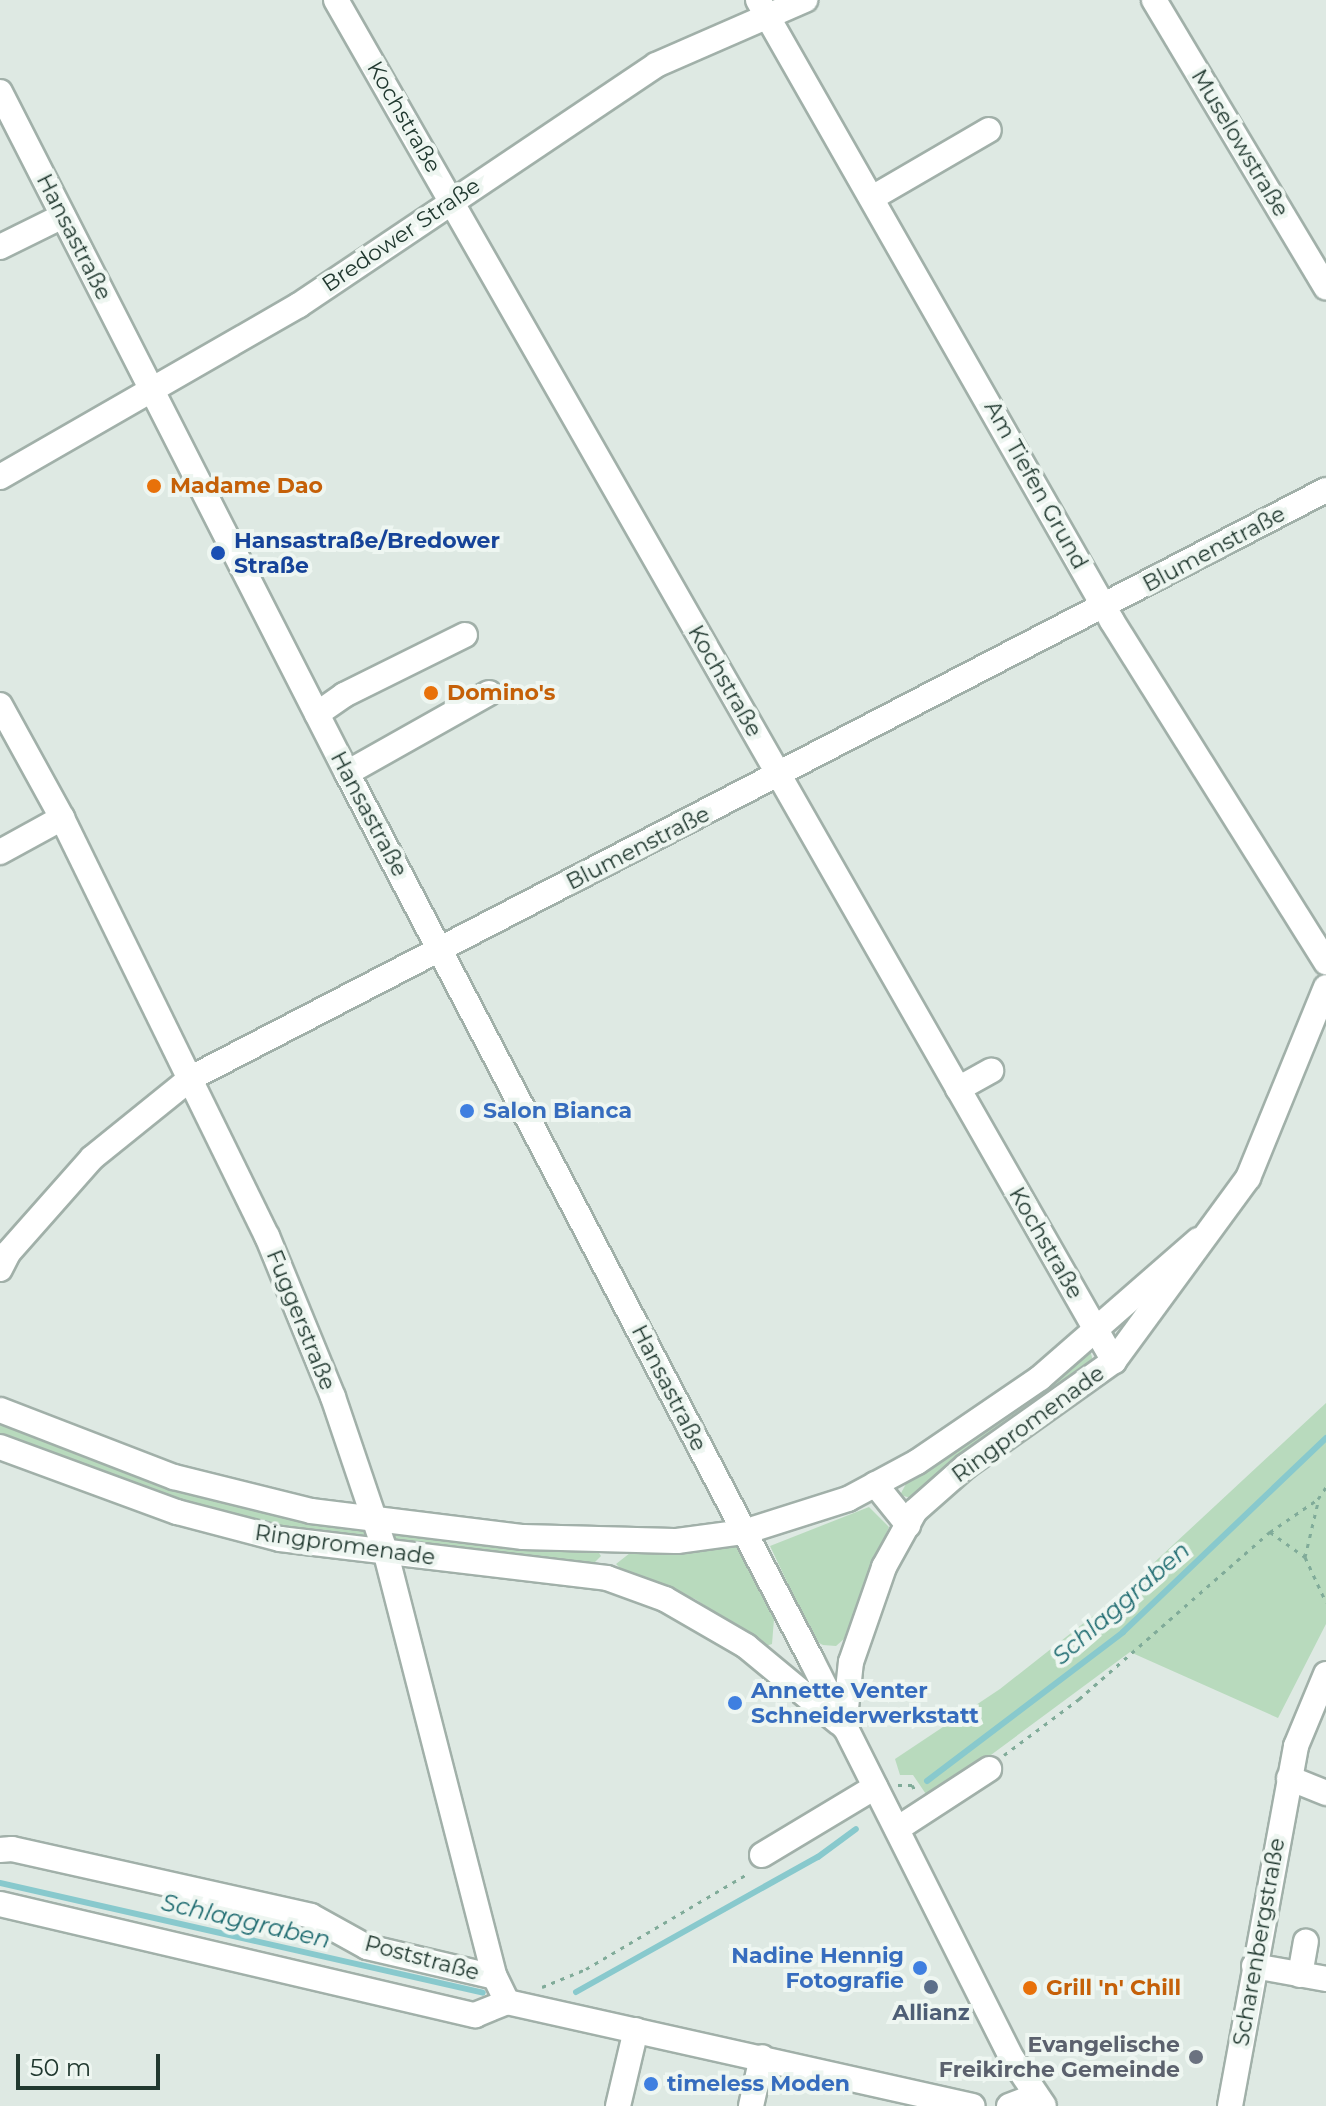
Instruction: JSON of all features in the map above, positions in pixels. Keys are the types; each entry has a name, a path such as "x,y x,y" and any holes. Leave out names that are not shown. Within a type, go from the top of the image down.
{"street":[{"name":"Kochstraße","path":"336,0 1114,1361"},
{"name":"Bredower Straße","path":"0,477 299,305 656,65 762,8 805,0"},
{"name":"Muselowstraße","path":"1154,0 1326,287"},
{"name":"Am Tiefen Grund","path":"762,8 1104,607 1326,962"},
{"name":"Hansastraße","path":"0,92 347,773 844,1727"},
{"path":"872,198 989,130"},
{"path":"0,247 63,216"},
{"name":"Blumenstraße","path":"0,1269 8,1253 92,1158 191,1078 1326,490"},
{"path":"317,714 344,695 465,635"},
{"path":"347,773 489,693"},
{"name":"Fuggerstraße","path":"0,705 62,818 191,1078 267,1236 333,1397 386,1554 495,1977"},
{"path":"0,852 62,818"},
{"name":"Ringpromenade","path":"844,1727 851,1662 884,1567 915,1511 966,1466 1114,1361 1198,1240 1248,1178 1326,987"},
{"path":"958,1089 991,1071"},
{"name":"Ringpromenade","path":"0,1410 174,1477 311,1511 523,1537 677,1541 744,1532 848,1499 1028,1387 1198,1240"},
{"name":"Ringpromenade","path":"0,1447 177,1512 280,1539 607,1578 665,1599 746,1646 844,1727"},
{"path":"875,1484 908,1525"},
{"path":"603,1539 607,1578"},
{"name":"Scharenbergstraße","path":"1230,2106 1296,1746 1326,1674"},
{"path":"844,1727 1040,2101 1009,2106"},
{"path":"897,1829 989,1769"},
{"path":"1289,1778 1326,1793"},
{"path":"761,1861 875,1787"},
{"name":"Poststraße","path":"0,1850 12,1849 311,1916 367,1947 495,1977 507,2002"},
{"name":"Poststraße","path":"0,1904 475,2015 507,2002 973,2106"},
{"path":"1300,1975 1306,1942"},
{"path":"1254,1966 1326,1979"},
{"path":"618,2106 636,2030"},
{"path":"751,2106 768,2058"},
{"path":"763,2106 768,2058"}],"path":[{"path":"1305,1557 1318,1499 1326,1487"},
{"path":"989,1769 1079,1699 1270,1532 1318,1499"},
{"path":"1270,1532 1305,1557 1326,1602"},
{"path":"507,2002 586,1969 761,1861"}],"green space":[{"path":"1090,1350 1093,1361 911,1498 900,1495 907,1482"},
{"path":"1326,1403 1326,1624 1278,1718 1130,1652 930,1800 913,1775 900,1775 895,1759 1000,1689 1118,1596"},
{"path":"0,1416 365,1530 371,1533 368,1545 215,1516 0,1438"},
{"path":"869,1507 889,1527 860,1594 853,1631 836,1646 823,1645 815,1641 770,1546"},
{"path":"393,1534 597,1550 601,1556 592,1565 388,1541"},
{"path":"736,1542 774,1619 772,1644 766,1646 695,1599 624,1572 616,1564 630,1553"}],"waterway":[{"name":"Schlaggraben","path":"927,1781 1123,1632 1326,1438"},
{"name":"Schlaggraben","path":"576,1992 818,1857 856,1829"},
{"name":"Schlaggraben","path":"0,1883 483,1993"}],"place":[{"name":"Madame Dao","path":"154,486"},
{"name":"Hansastraße/Bredower Straße","path":"218,553"},
{"name":"Domino's","path":"431,693"},
{"name":"Salon Bianca","path":"467,1111"},
{"name":"Annette Venter Schneiderwerkstatt","path":"735,1703"},
{"name":"Nadine Hennig Fotografie","path":"920,1968"},
{"name":"Allianz","path":"931,1987"},
{"name":"Grill 'n' Chill","path":"1030,1988"},
{"name":"Evangelische Freikirche Gemeinde","path":"1196,2057"},
{"name":"timeless Moden","path":"651,2084"}]}
